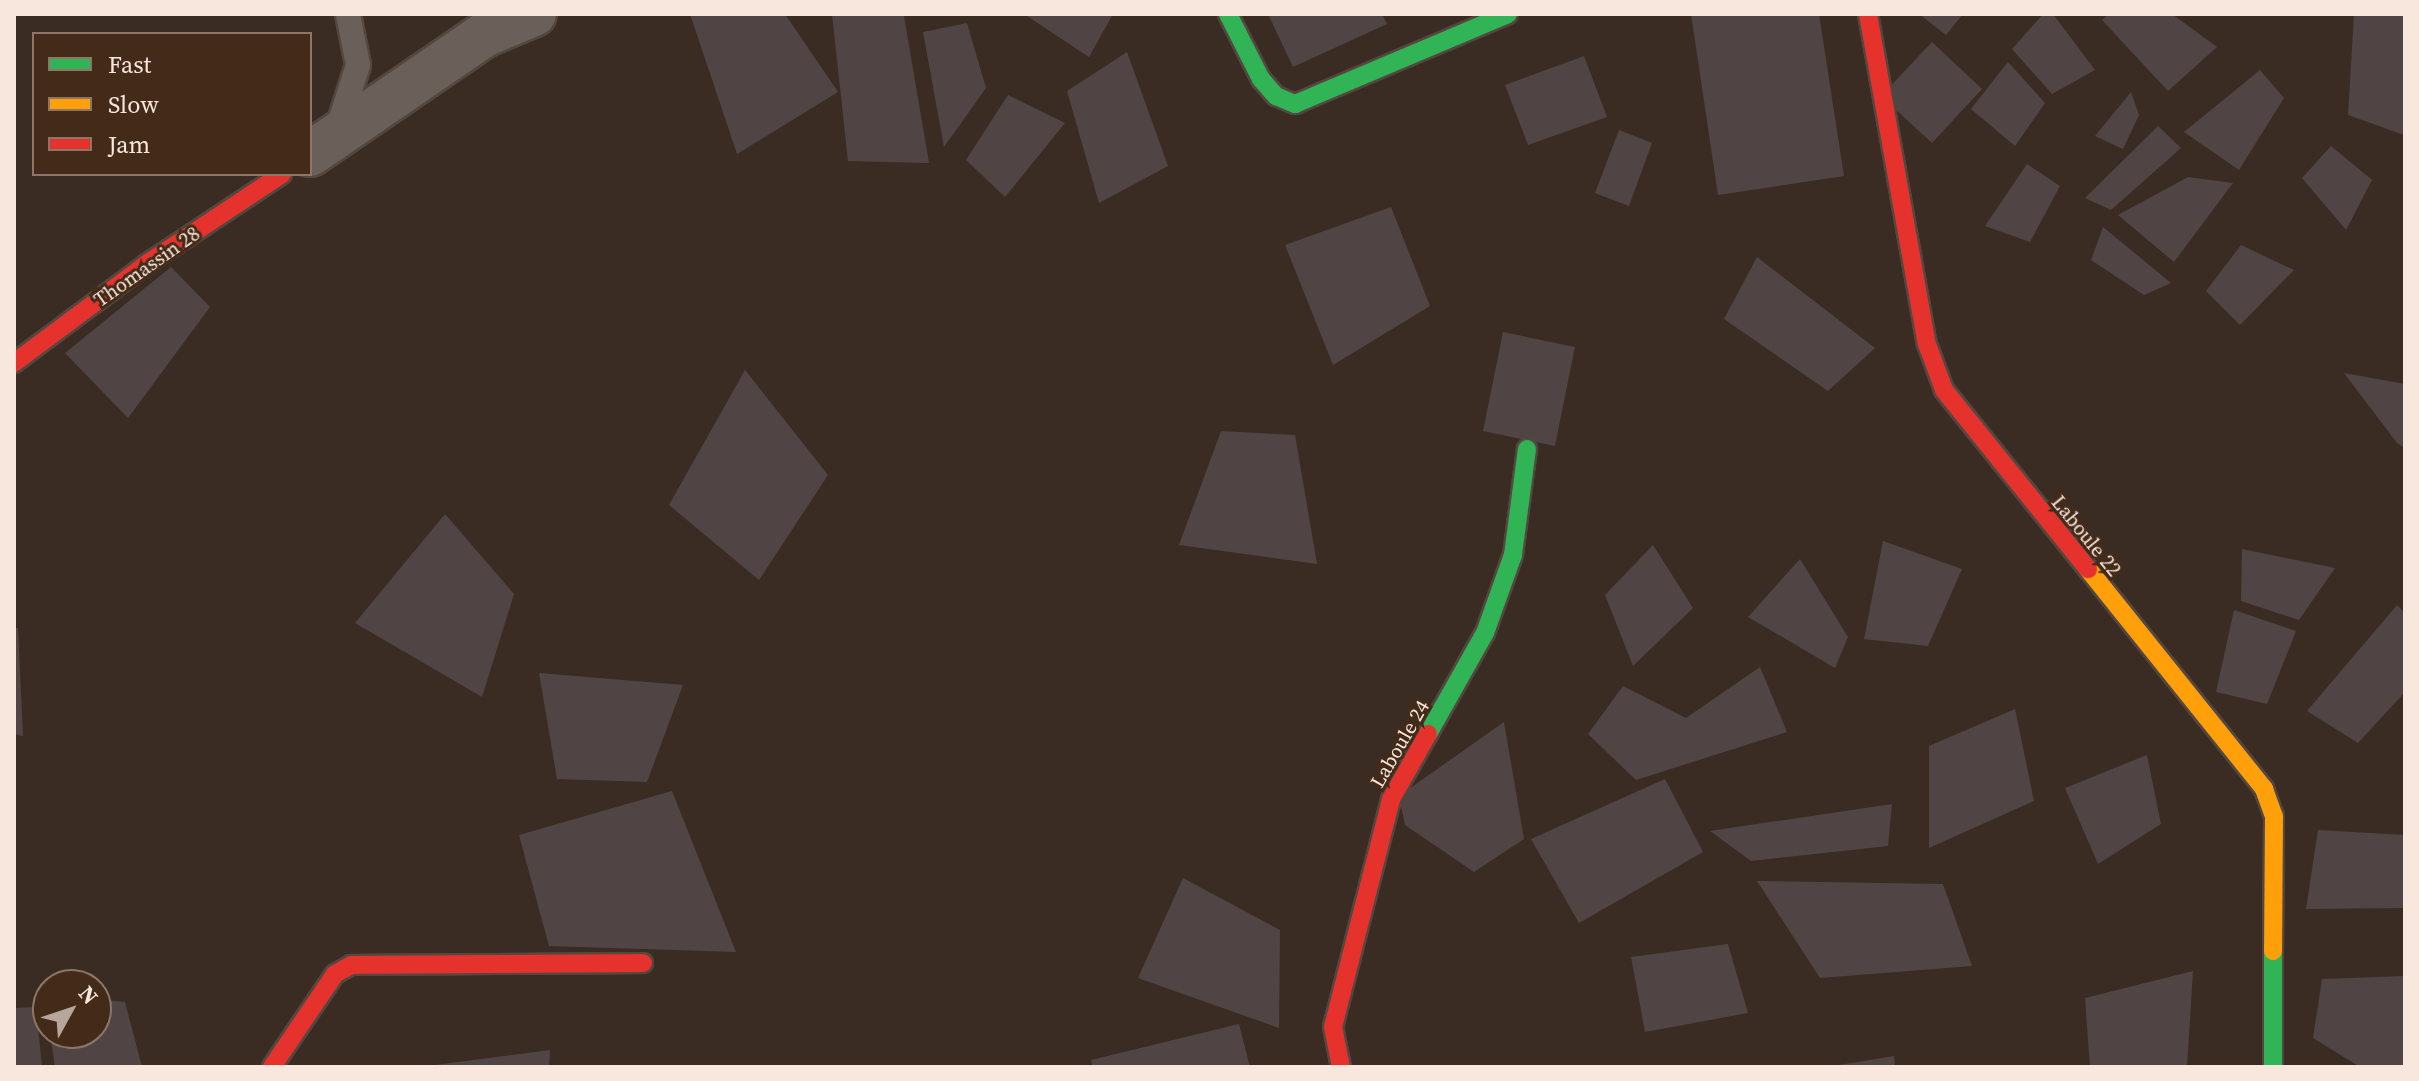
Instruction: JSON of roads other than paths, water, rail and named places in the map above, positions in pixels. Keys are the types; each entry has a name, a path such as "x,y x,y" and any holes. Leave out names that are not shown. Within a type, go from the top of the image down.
{"street":[{"path":"322,145 484,35 534,14"},
{"path":"1228,14 1261,79 1276,96 1295,104 1312,101 1508,14"},
{"name":"Laboule 22","path":"1868,14 1927,344 1944,390 2264,789 2274,816 2273,1067"},
{"name":"Thomassin 28","path":"14,363 148,263 279,176"},
{"name":"Laboule 24","path":"1341,1067 1333,1027 1391,799 1485,633 1513,555 1527,449"},
{"path":"272,1067 335,974 351,965 643,963"}],"lane":[{"path":"322,145 358,65 348,14"}]}
